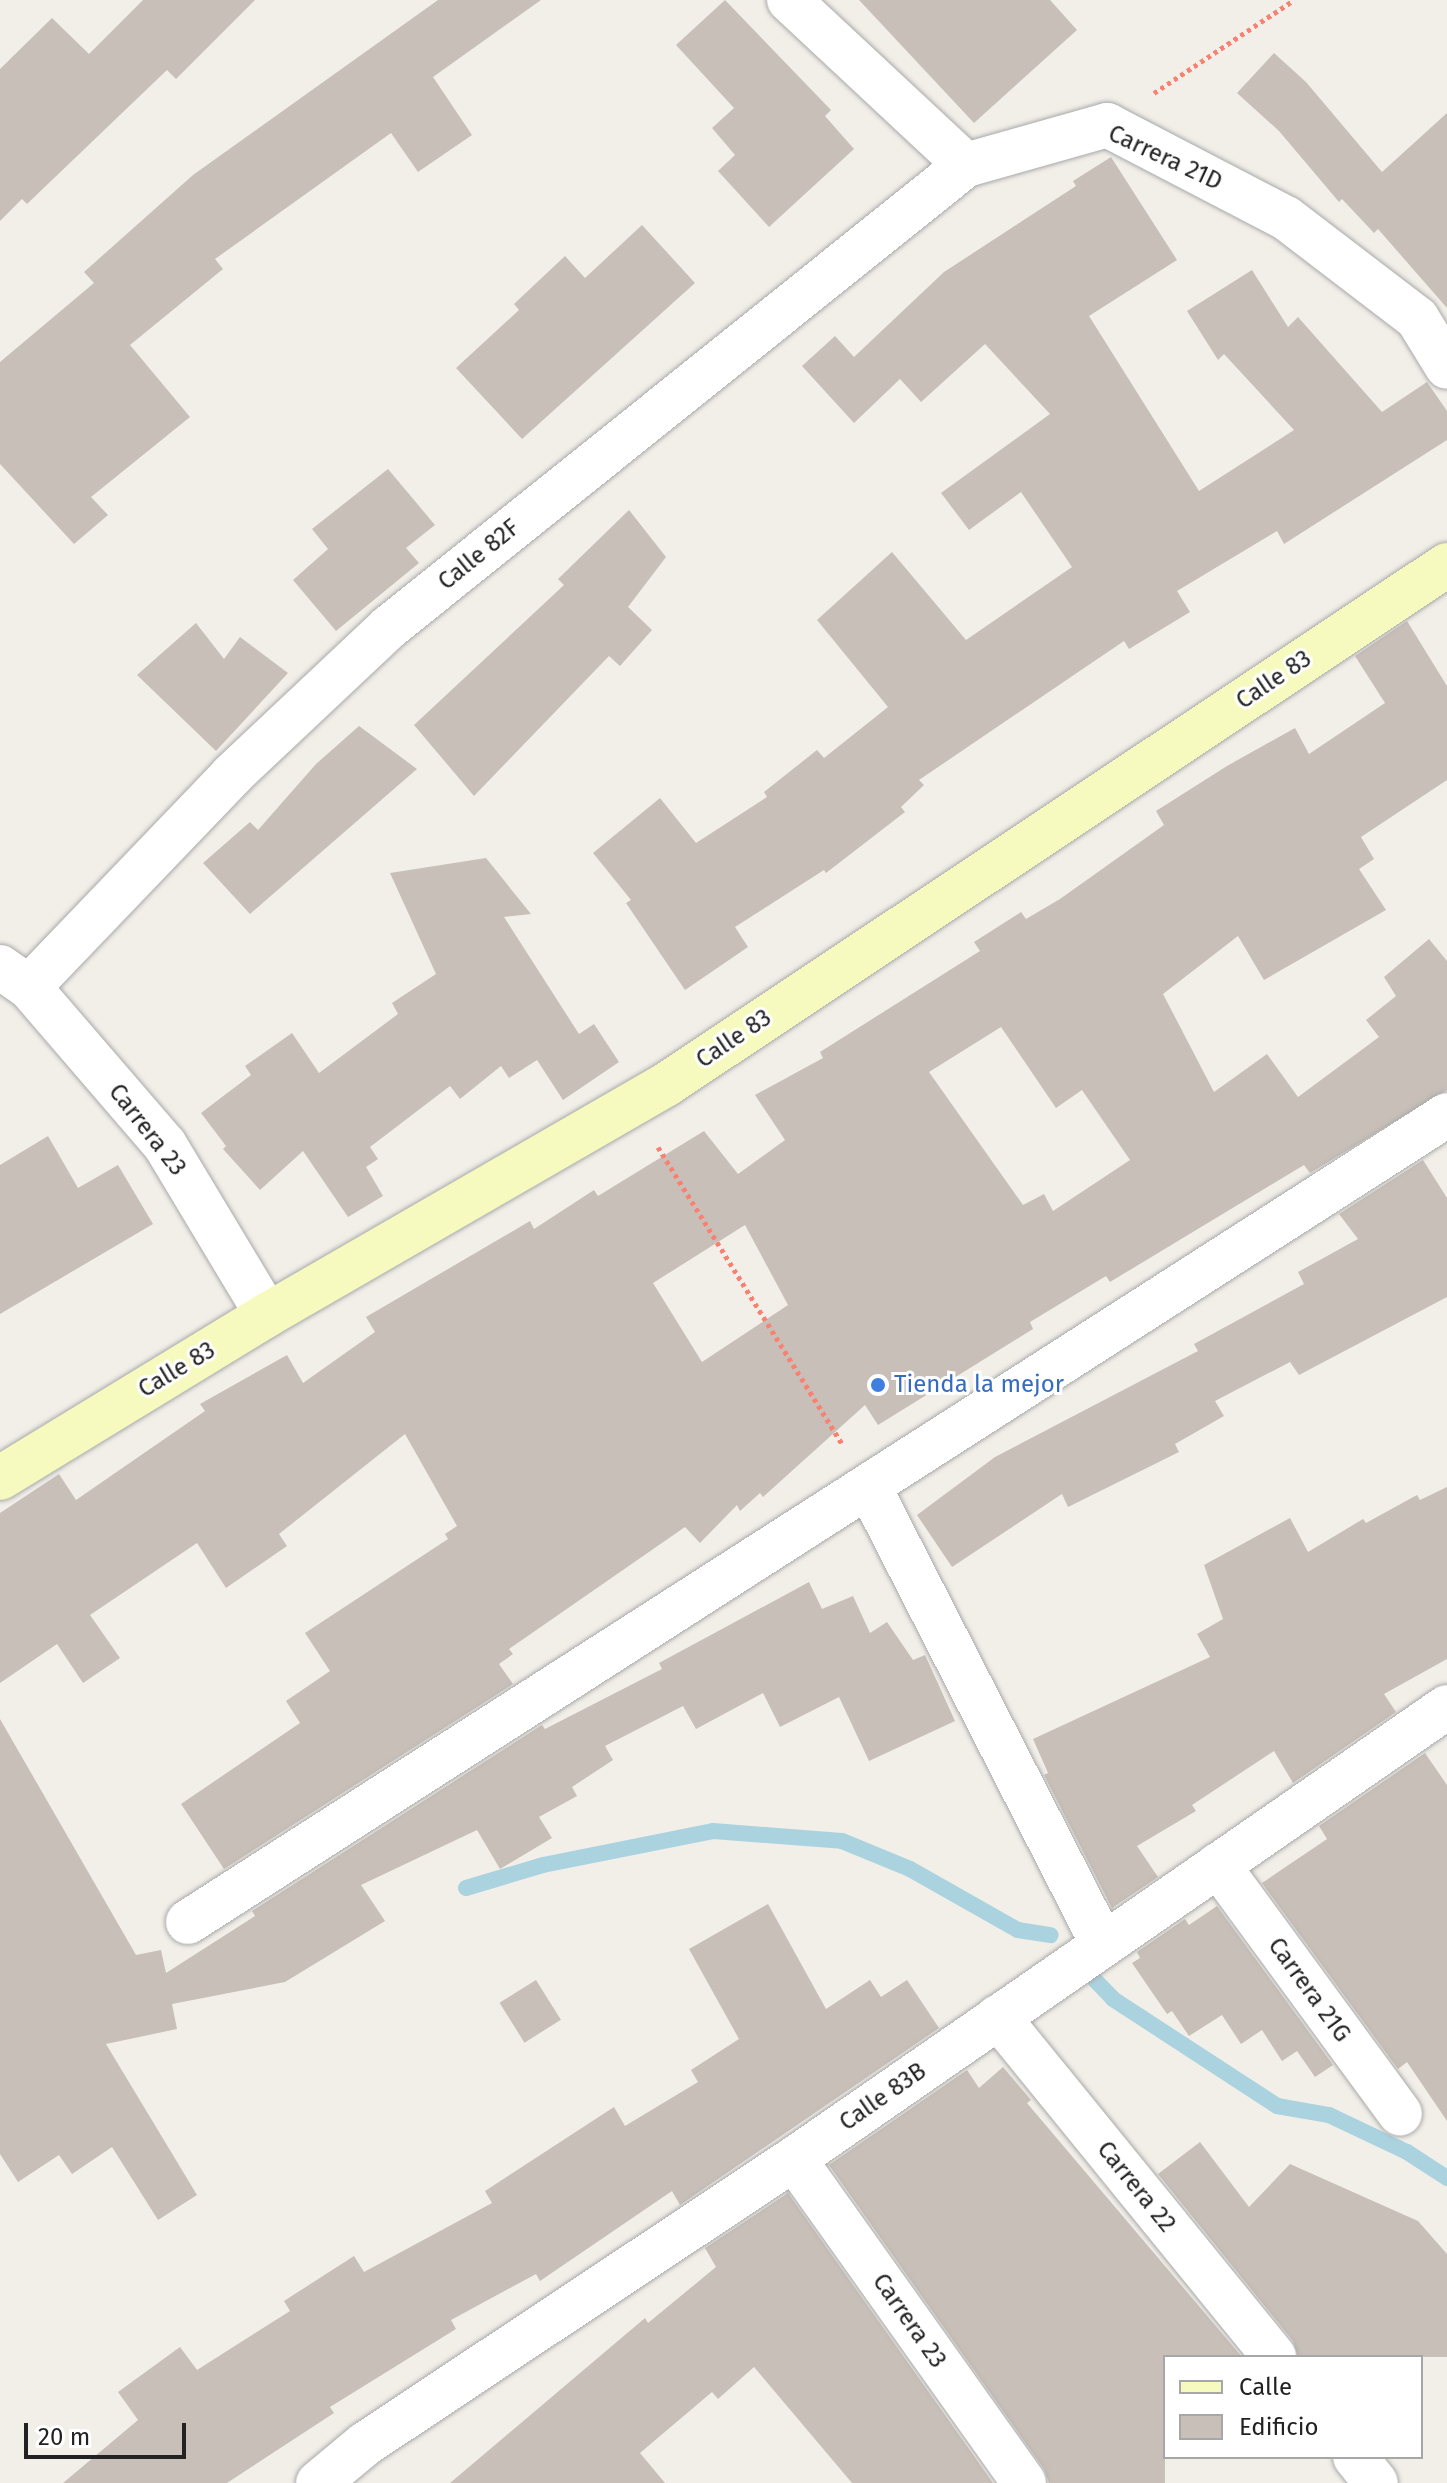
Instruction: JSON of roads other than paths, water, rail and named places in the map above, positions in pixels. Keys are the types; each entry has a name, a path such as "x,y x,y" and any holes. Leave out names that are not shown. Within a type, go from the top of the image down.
{"street":[{"path":"789,0 966,165"},
{"name":"Carrera 21D","path":"966,165 1107,125 1286,218 1417,318 1447,367"},
{"name":"Calle 82F","path":"14,977 388,628 966,165"},
{"name":"Calle 83","path":"0,1478 267,1315 633,1105 1447,565"},
{"name":"Carrera 23","path":"14,977 165,1145 267,1315"},
{"path":"188,1922 870,1489 1447,1115"},
{"path":"870,1489 1085,1957"},
{"name":"Calle 83B","path":"318,2483 365,2444 794,2159 1218,1865 1442,1720"},
{"name":"Carrera 21G","path":"1218,1865 1400,2114"},
{"name":"Carrera 22","path":"998,2017 1272,2355"},
{"name":"Carrera 23","path":"794,2159 1024,2483"},
{"path":"1357,2459 1376,2483"}],"waterway":[{"path":"466,1888 543,1865 713,1831 842,1841 910,1869 1018,1930 1051,1935"},
{"path":"1094,1979 1113,1999 1277,2106 1329,2115 1407,2152 1447,2178"}],"place":[{"name":"Tienda la mejor","path":"878,1385"}]}
